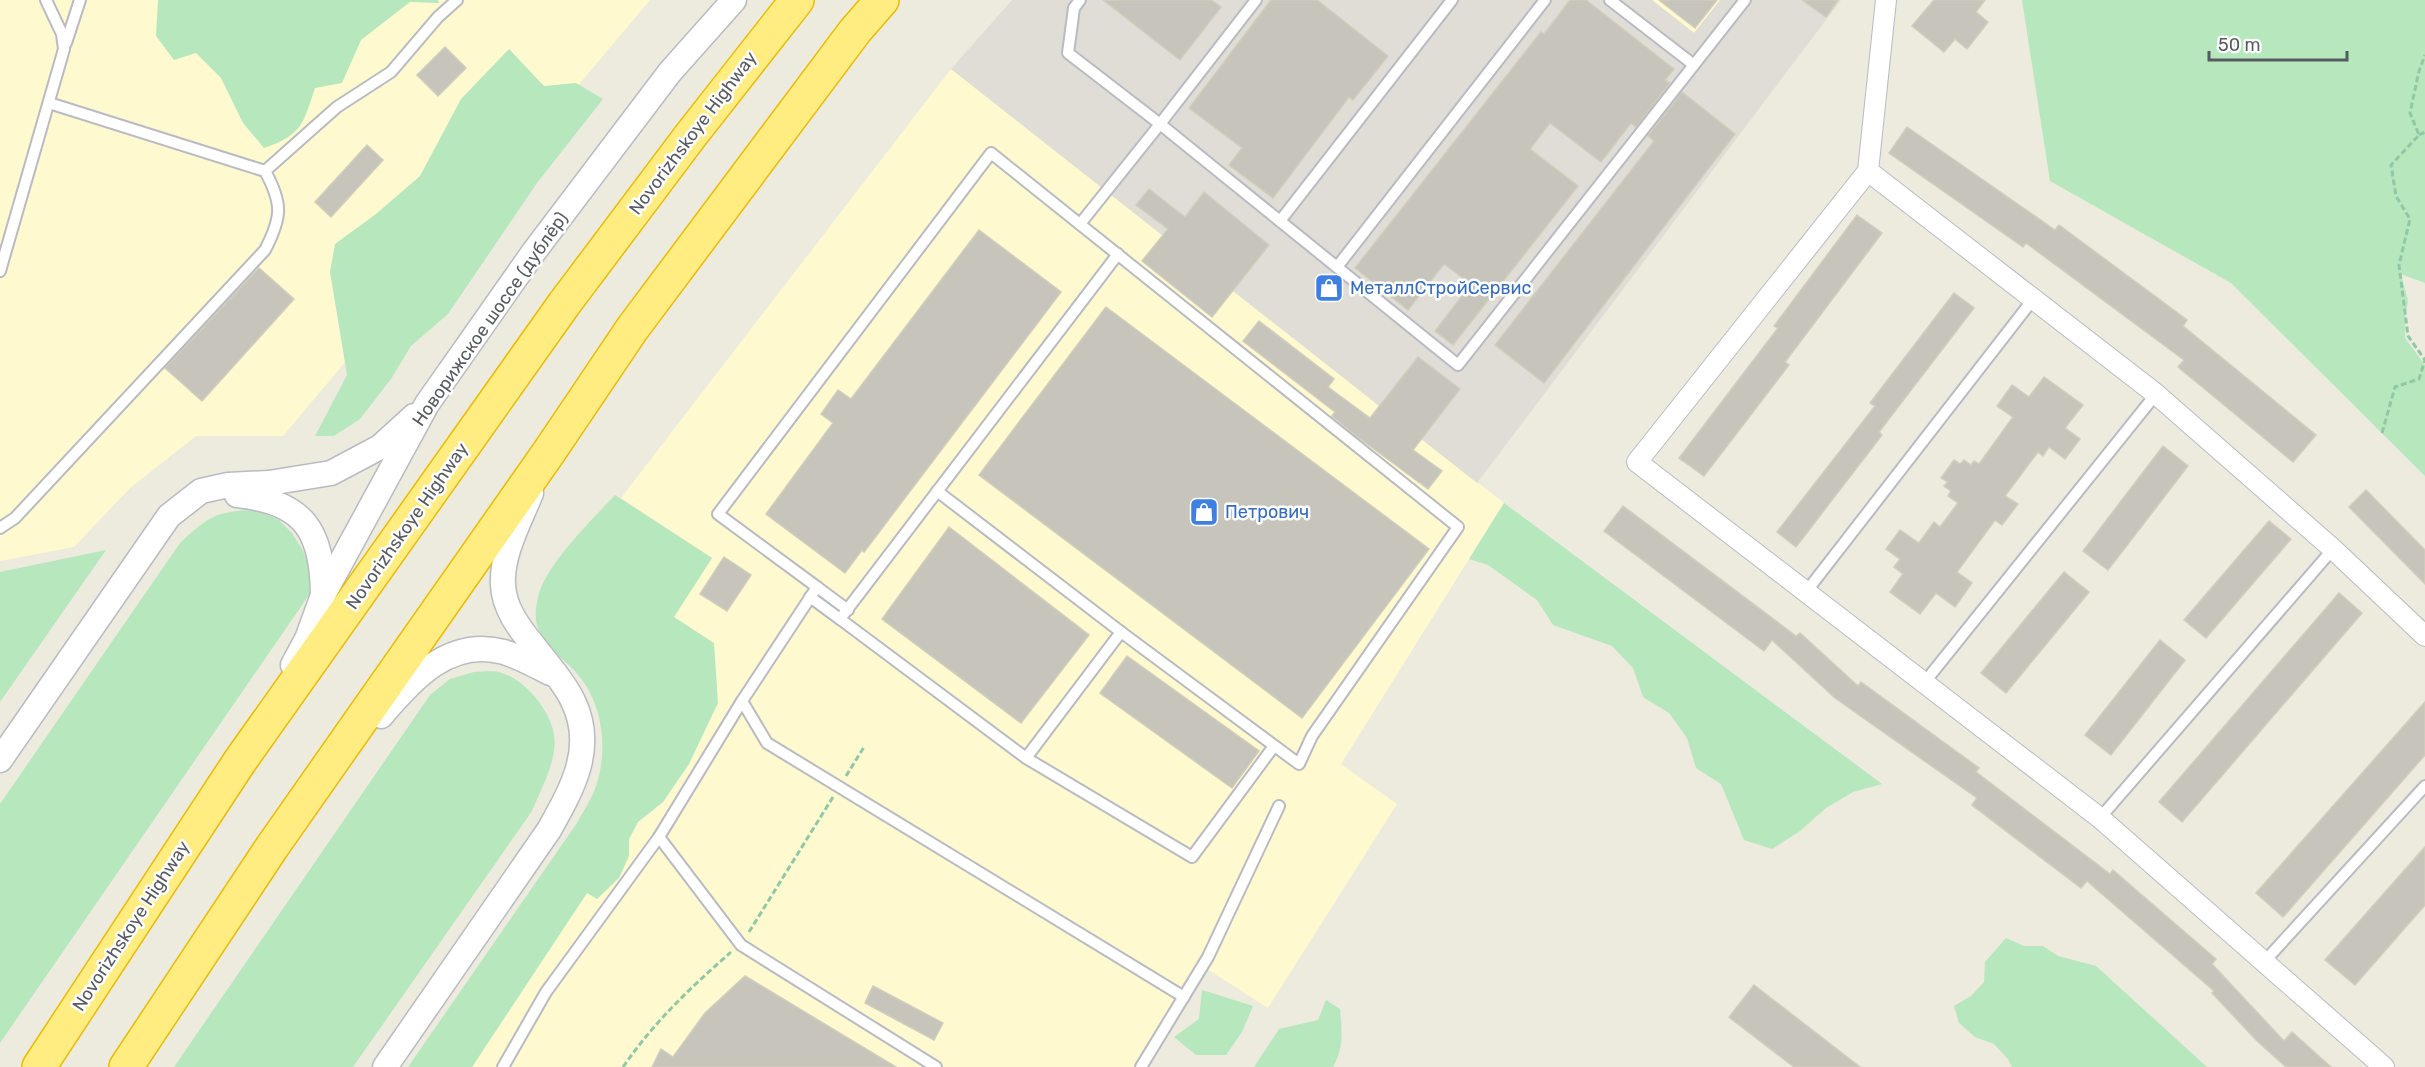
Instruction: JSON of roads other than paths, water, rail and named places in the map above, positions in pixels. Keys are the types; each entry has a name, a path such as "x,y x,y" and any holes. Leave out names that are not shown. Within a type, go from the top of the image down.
{"highway":[{"name":"Novorizhskoye Highway","path":"39,1067 240,761 564,304 691,135 797,0"},
{"path":"126,1067 272,847 549,452 632,329 855,31 882,0"}],"street":[{"name":"Новорижское шоссе (дублёр)","path":"240,761 308,639 323,596 427,404 533,253 670,72 734,0"},
{"path":"1886,0 1868,171 1637,462 2100,818 2384,1067"},
{"path":"1868,171 2156,394 2332,549 2425,636"},
{"path":"0,760 170,516 201,491 228,485 269,483 331,473 380,447 427,404"},
{"path":"385,1067 549,830 571,792 579,771 583,748 580,723 573,700 521,632 507,606 503,585 504,563 549,452"},
{"path":"170,516 203,502 235,494 261,497 289,508 307,524 318,547 322,565 323,596"},
{"path":"272,847 406,685 432,664 454,652 502,651 555,675"}],"lane":[{"path":"46,0 62,34 64,49"},
{"path":"0,271 80,0"},
{"path":"265,171 337,107 391,72 438,17 457,0"},
{"path":"1080,0 1074,8 1068,53 1160,124 1458,365 1745,0"},
{"path":"1080,224 1256,0"},
{"path":"1280,221 1452,0"},
{"path":"1337,267 1545,0"},
{"path":"1610,0 1694,65"},
{"path":"0,528 15,518 265,250 277,227 279,209 275,189 265,171 49,103"},
{"path":"848,610 718,514 991,153 1458,527 1312,736 1299,764 937,491"},
{"path":"840,619 1118,254"},
{"path":"1806,592 2034,298"},
{"path":"1924,683 2156,394"},
{"path":"2100,818 2332,549"},
{"path":"503,1067 546,992 659,837 742,701 817,587"},
{"path":"810,597 1026,758 1192,857 1275,746"},
{"path":"1026,758 1121,632"},
{"path":"742,701 767,743 1184,997"},
{"path":"2264,962 2425,786"},
{"path":"1141,1067 1208,957 1279,806"},
{"path":"659,837 741,945 936,1067"}],"place":[{"name":"МеталлСтройСервис","path":"1329,288"},
{"name":"Петрович","path":"1204,512"}]}
